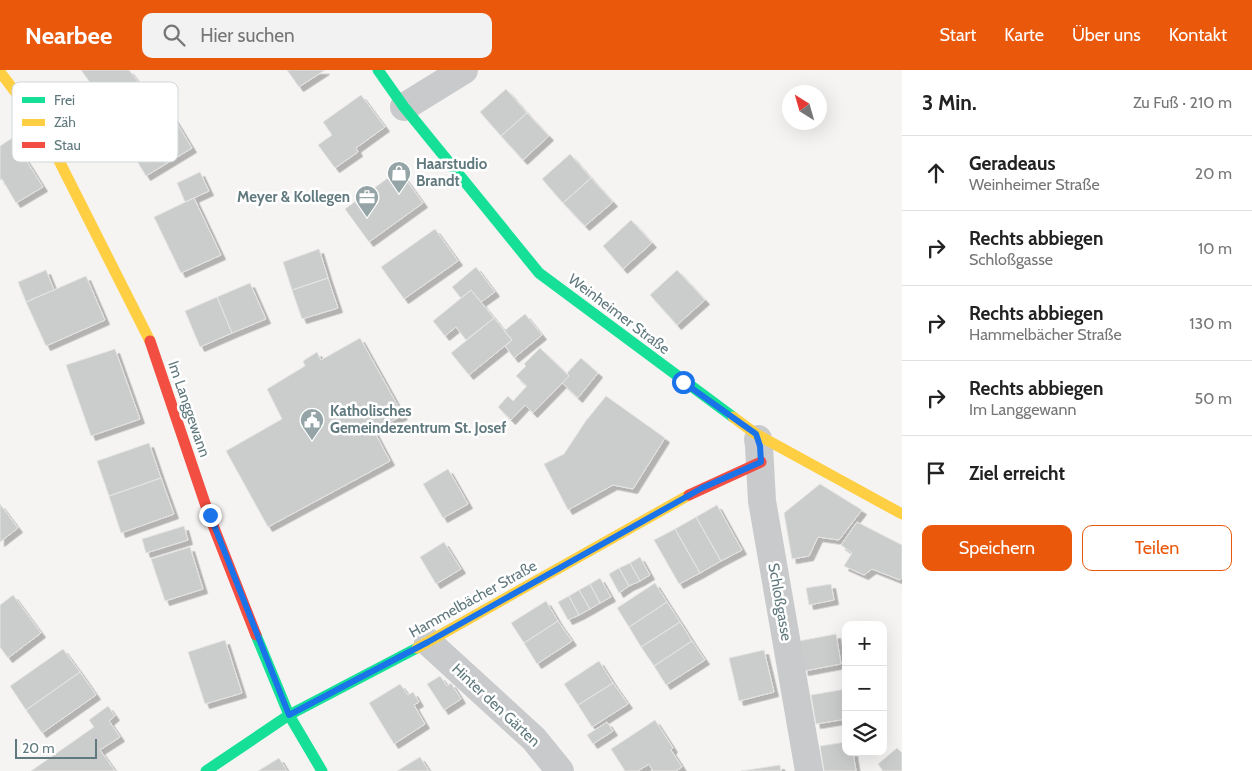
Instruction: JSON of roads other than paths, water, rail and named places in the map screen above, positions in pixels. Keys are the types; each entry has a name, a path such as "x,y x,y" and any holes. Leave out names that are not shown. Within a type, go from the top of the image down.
{"street":[{"name":"Weinheimer Straße","path":"378,70 404,107 539,273 683,382 756,434 902,514"},
{"path":"404,107 464,70"},
{"name":"Im Langgewann","path":"0,72 12,88"},
{"name":"Im Langgewann","path":"60,162 148,334 210,515 289,715 322,771"},
{"name":"Schloßgasse","path":"756,434 760,446 762,501 809,771"},
{"name":"Hammelbächer Straße","path":"206,771 289,715 428,642 702,488 761,462"},
{"name":"Hinter den Gärten","path":"428,642 534,739 560,771"}],"place":[{"name":"Haarstudio Brandt","path":"399,194"},
{"name":"Meyer & Kollegen","path":"367,218"},
{"name":"Katholisches Gemeindezentrum St. Josef","path":"312,441"}]}
